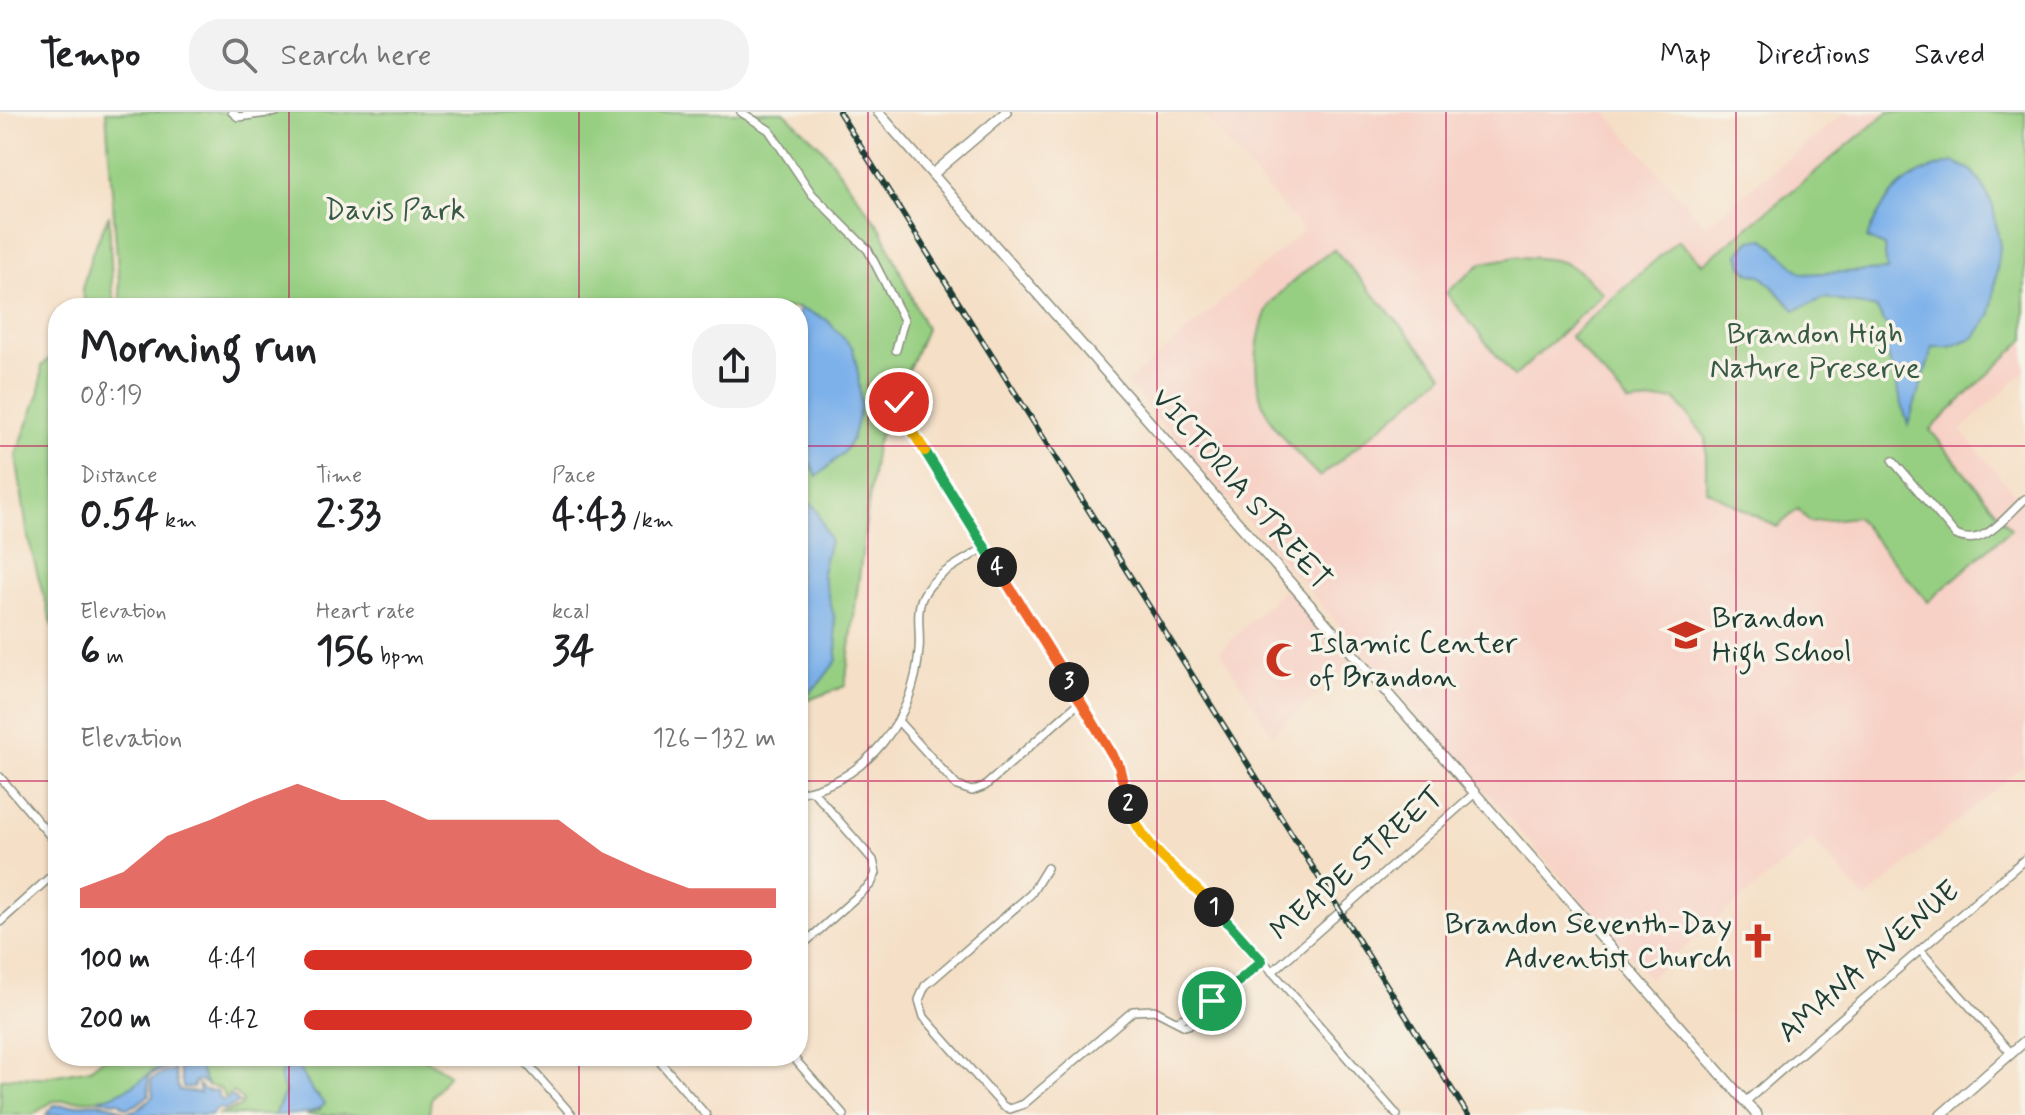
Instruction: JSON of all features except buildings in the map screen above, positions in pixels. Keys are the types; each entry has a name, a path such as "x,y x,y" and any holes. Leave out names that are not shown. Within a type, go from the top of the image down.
{"street":[{"path":"232,112 238,117 276,112"},
{"path":"741,112 769,130 812,194 868,250 904,320 896,350"},
{"name":"VICTORIA STREET","path":"878,112 1757,1115"},
{"path":"933,174 1006,112"},
{"path":"899,402 911,429 1119,766 1129,807 1139,830 1167,864 1206,897 1397,1115"},
{"path":"1893,461 1956,535 1967,541 1979,539 2025,499"},
{"path":"808,791 840,777 864,761 899,722 915,677 919,649 919,606 924,594 936,579 985,547"},
{"path":"899,722 957,786 972,791 985,786 1081,701"},
{"path":"0,777 48,833"},
{"path":"808,940 871,884 876,873 873,860 812,790"},
{"name":"MEADE STREET","path":"1272,972 1475,793"},
{"name":"AMANA AVENUE","path":"1745,1102 2025,859"},
{"path":"1047,868 1031,894 925,986 919,1000 924,1017 997,1101 1010,1109 1024,1104 1133,1011 1148,1009 1185,1026 1216,1008 1218,999 1262,961"},
{"path":"0,922 48,879"},
{"path":"1920,950 2011,1053"},
{"path":"1941,1115 2025,1041"},
{"path":"529,1066 572,1115"},
{"path":"664,1066 706,1115"},
{"path":"801,1066 844,1115"}],"shaded area":[{"name":"Brandon High School","path":"1201,112 1606,112 1705,226 1846,112 2025,112 2025,371 1961,430 2025,506 2025,764 1865,899 1812,839 1649,978 1127,383 1303,231"},
{"path":"1287,586 1354,662 1272,734 1220,651"}],"green space":[{"name":"Davis Park","path":"106,112 784,112 822,148 881,229 926,329 876,445 845,686 808,700 808,298 120,298"},
{"name":"Brandon High Nature Preserve","path":"1888,112 2025,112 2025,339 1930,430 2011,529 1928,602 1856,517 1810,522 1798,509 1777,527 1706,490 1706,438 1675,399 1629,403 1570,336 1678,240 1703,264"},
{"path":"109,215 114,298 84,298 82,289 92,253"},
{"path":"1334,249 1444,375 1320,477 1279,433 1270,418 1262,403 1256,366 1260,333 1269,306"},
{"path":"1516,257 1565,263 1603,294 1514,377 1446,293 1482,263"},
{"path":"48,360 48,609 28,537 16,455 40,391 42,366"},
{"path":"94,1066 165,1066 149,1074 142,1082 110,1097 53,1101 32,1115 0,1115 1,1079 40,1078"},
{"path":"201,1066 436,1066 449,1074 431,1099 429,1115 306,1115 321,1109 319,1096 304,1076 280,1078 285,1092 275,1115 217,1115 240,1107 243,1101 234,1092 225,1097 220,1088 207,1085"}],"water":[{"path":"1954,162 1971,170 1993,206 2000,247 1991,314 1975,337 1950,347 1933,347 1908,425 1885,345 1891,333 1876,308 1825,298 1795,310 1761,275 1751,274 1742,266 1739,253 1751,240 1765,239 1803,274 1887,270 1884,246 1867,238 1881,208 1910,179"},
{"path":"808,312 826,319 853,348 861,406 852,439 843,453 817,477 809,462"},
{"path":"808,502 815,507 830,540 822,572 834,616 837,660 808,694"},
{"path":"171,1066 148,1076 149,1095 136,1105 126,1108 119,1102 97,1100 131,1087 154,1070"},
{"path":"176,1066 201,1066 207,1085 199,1080 194,1082 194,1088 183,1087 179,1067"},
{"path":"284,1066 297,1066 313,1092 325,1104 308,1112 275,1115 285,1092 280,1078"},
{"path":"174,1069 179,1090 200,1093 198,1084 204,1090 218,1091 223,1101 232,1096 239,1103 224,1110 220,1108 212,1115 46,1115 54,1105 109,1105 125,1113 138,1109 153,1096 151,1079"}],"railway":[{"path":"839,112 1468,1115"}],"place":[{"name":"Brandon High School","path":"1686,635"},
{"name":"Islamic Center of Brandon","path":"1283,660"},
{"name":"Brandon Seventh-Day Adventist Church","path":"1758,941"}],"route":[{"path":"899,402 911,429 1111,750 1139,830 1167,864 1206,897 1262,961 1212,1001"}]}
